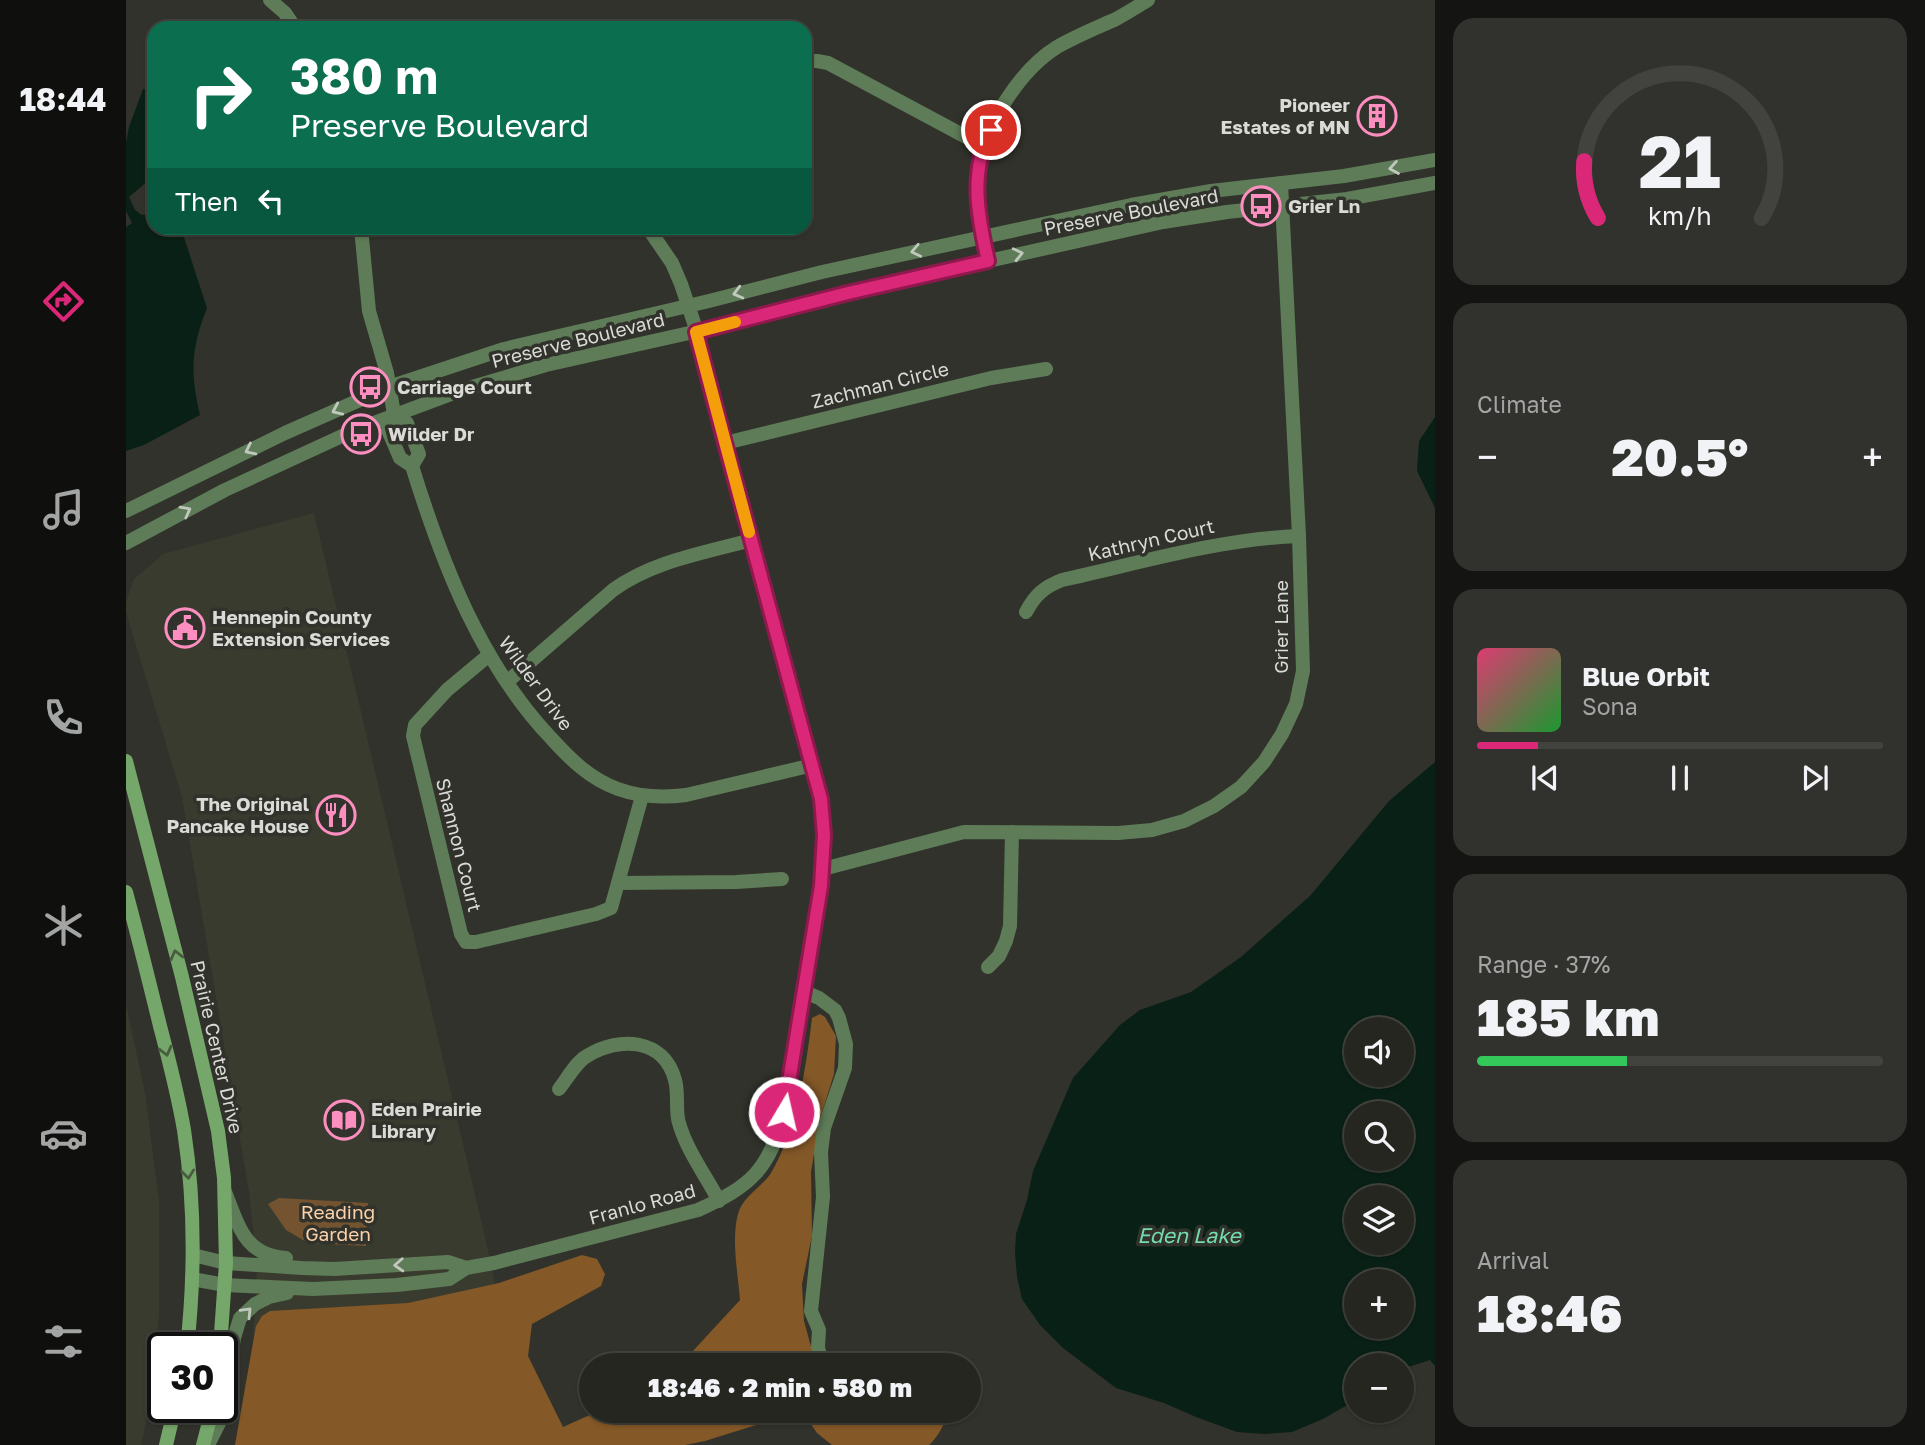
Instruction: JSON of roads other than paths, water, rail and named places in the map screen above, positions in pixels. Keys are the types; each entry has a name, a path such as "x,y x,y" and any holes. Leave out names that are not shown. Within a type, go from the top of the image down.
{"main road":[{"name":"Prairie Center Drive","path":"126,761 218,1131 225,1192 226,1263 221,1332"},
{"path":"126,892 184,1130 193,1255 188,1332"},
{"path":"166,1445 172,1423"},
{"path":"206,1445 210,1423"}],"street":[{"path":"270,0 290,21"},
{"path":"988,261 977,201 978,171 983,146 1013,89 1032,66 1056,48 1148,0"},
{"path":"812,61 828,63 983,146"},
{"name":"Preserve Boulevard","path":"126,511 285,433 389,387 504,349 822,272 1174,196 1282,184 1435,160"},
{"name":"Preserve Boulevard","path":"126,542 267,470 355,430 482,384 546,365 696,332 848,293 1195,216 1380,194 1435,183"},
{"name":"Grier Lane","path":"823,869 964,832 1152,830 1184,821 1214,806 1241,787 1264,762 1282,734 1296,704 1303,671 1282,184"},
{"path":"362,235 369,311 387,373 394,414"},
{"name":"Franlo Road","path":"192,1279 225,1285 313,1289 449,1279 466,1268 647,1225 698,1210 746,1184 764,1163 777,1139 784,1112 823,869 821,799 696,332 672,263 653,235"},
{"name":"Zachman Circle","path":"725,443 991,378 1046,369"},
{"name":"Wilder Drive","path":"394,414 388,430 400,458 412,466 458,593 489,655 537,724 574,764 617,788 642,796 664,798 813,765"},
{"name":"Kathryn Court","path":"1026,612 1034,597 1047,586 1062,580 1228,543 1265,537 1299,536"},
{"path":"507,682 629,578 656,566 751,540"},
{"name":"Shannon Court","path":"489,655 447,690 415,724 413,736 461,934 466,942 476,942 596,914 611,908 642,796"},
{"path":"988,967 999,956 1010,926 1012,832"},
{"path":"619,883 782,879"},
{"path":"803,991 820,998 835,1010 846,1044 845,1068 824,1128 821,1152 823,1197 811,1311 819,1330 819,1353"},
{"path":"559,1089 584,1057 609,1046 625,1042 641,1045 657,1053 668,1065 675,1080 678,1121 685,1139 719,1201"},
{"path":"225,1192 241,1231 253,1247 271,1257 321,1260 334,1269"},
{"name":"Franlo Road","path":"193,1255 226,1263 334,1269 448,1262 466,1268"},
{"path":"206,1445 223,1415 234,1338 240,1318 255,1304 269,1297 313,1289"}],"water":[{"path":"143,89 147,89 147,182 129,197 135,210 142,215 147,214 147,235 183,235 207,308 195,348 194,361 200,415 144,445 126,451 126,227 132,223 126,211 126,142"},
{"path":"1435,417 1435,508 1417,471 1419,441"},
{"name":"Eden Lake","path":"1435,762 1435,1366 1430,1360 1414,1365 1414,1353 1344,1353 1344,1407 1292,1432 1237,1432 1164,1403 1116,1388 1063,1348 1040,1325 1022,1299 1017,1277 1016,1234 1033,1171 1073,1078 1120,1025 1140,1010 1191,992 1241,957 1310,896 1389,801"}],"place":[{"name":"Pioneer Estates of MN","path":"1377,116"},
{"name":"Grier Ln","path":"1261,206"},
{"name":"Carriage Court","path":"370,387"},
{"name":"Wilder Dr","path":"361,434"},
{"name":"Hennepin County Extension Services","path":"185,628"},
{"name":"The Original Pancake House","path":"336,815"},
{"name":"Eden Prairie Library","path":"344,1120"}],"park label":[{"name":"Reading Garden","path":"338,1223"}]}
